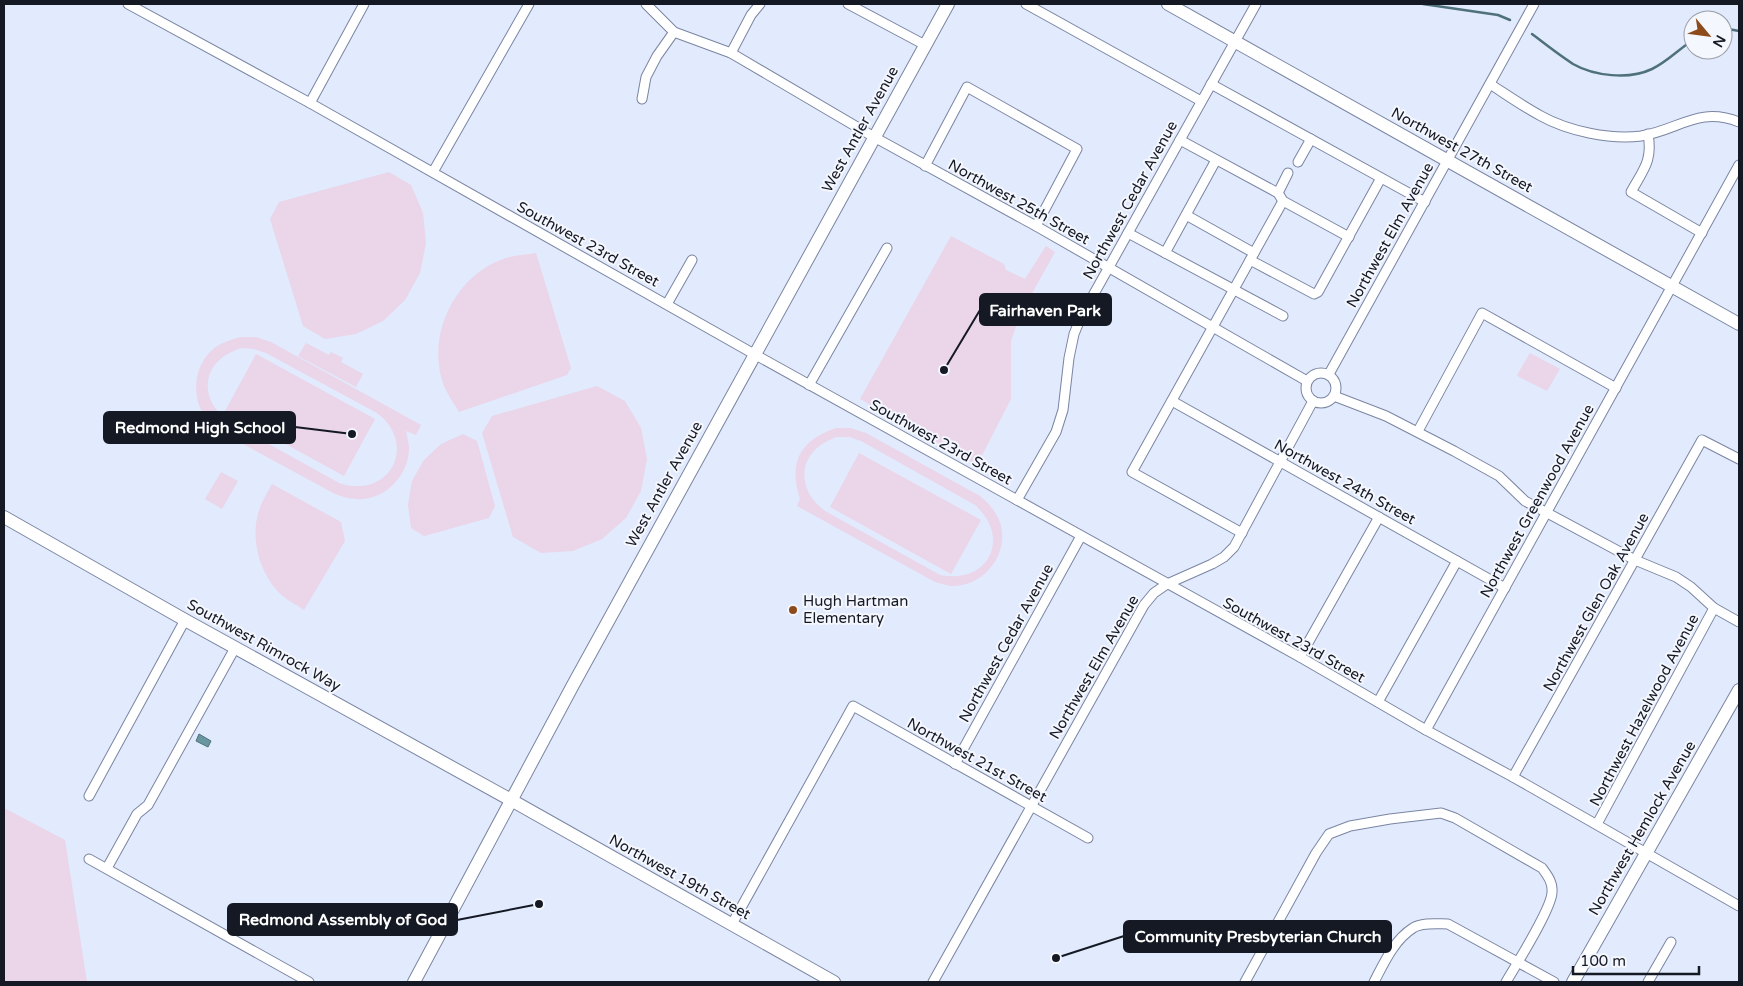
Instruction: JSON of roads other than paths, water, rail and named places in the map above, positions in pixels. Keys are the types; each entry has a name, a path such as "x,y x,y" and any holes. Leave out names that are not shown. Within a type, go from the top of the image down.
{"street":[{"name":"Southwest 23rd Street","path":"128,4 310,103 809,385 1300,657 1739,906"},
{"path":"310,103 364,4"},
{"path":"432,172 529,4"},
{"path":"642,99 646,77 657,56 674,32 646,4"},
{"path":"731,52 751,15 760,4"},
{"path":"848,4 925,45"},
{"name":"West Antler Avenue","path":"414,982 754,354 948,4"},
{"path":"1026,4 1201,102"},
{"name":"Northwest 27th Street","path":"1168,4 1739,324"},
{"name":"Northwest Cedar Avenue","path":"1017,500 1056,432 1063,410 1069,358 1074,334 1081,317 1256,4"},
{"name":"Northwest Elm Avenue","path":"1329,374 1534,4"},
{"name":"Northwest 25th Street","path":"674,32 731,52 874,137 1036,226 1307,381"},
{"path":"1211,84 1424,202"},
{"path":"1490,84 1543,117 1567,127 1592,134 1621,137 1648,134 1709,115 1726,116 1739,122"},
{"path":"925,166 967,87 1077,149 1036,226"},
{"path":"1648,134 1650,149 1648,161 1631,192 1702,233"},
{"path":"1298,162 1311,139"},
{"path":"1180,140 1278,193 1283,201 1349,237"},
{"path":"1165,253 1216,160"},
{"name":"Northwest Greenwood Avenue","path":"1426,730 1739,165"},
{"path":"1278,193 1288,173"},
{"path":"1186,215 1314,294 1318,292 1381,178"},
{"path":"1242,533 1132,472 1283,201"},
{"path":"1128,233 1283,316"},
{"path":"809,385 887,248"},
{"path":"667,304 692,260"},
{"path":"1418,431 1482,312 1616,388"},
{"path":"1319,372 1329,374 1335,382 1336,391 1334,396 1323,403 1313,401 1307,395 1307,381 1319,372"},
{"path":"1334,396 1386,416 1418,431 1499,476 1518,496 1546,514 1635,560 1676,577 1691,587 1714,608 1739,622"},
{"name":"Northwest 24th Street","path":"1172,400 1505,588"},
{"name":"Northwest Elm Avenue","path":"933,982 1144,605 1154,593 1167,584 1212,564 1224,557 1234,547 1313,401"},
{"name":"Northwest Glen Oak Avenue","path":"1513,777 1702,440 1739,459"},
{"name":"Southwest Rimrock Way","path":"4,517 235,648 511,800"},
{"path":"1300,657 1379,517"},
{"name":"Northwest Cedar Avenue","path":"956,764 1081,536"},
{"path":"1378,702 1457,560"},
{"name":"Northwest Hazelwood Avenue","path":"1597,824 1714,608"},
{"path":"89,796 185,620"},
{"path":"107,868 137,814 148,805 235,648"},
{"name":"Northwest Hemlock Avenue","path":"1573,982 1739,690"},
{"name":"Northwest 21st Street","path":"732,924 853,706 1088,838"},
{"name":"Northwest 19th Street","path":"511,800 834,982"},
{"path":"1245,982 1316,853 1329,834 1350,826 1441,813 1455,818 1542,868 1549,878 1553,892 1546,911 1506,982"},
{"path":"89,859 309,982"},
{"path":"1374,982 1394,946 1414,927 1434,924 1448,924 1554,982"},
{"path":"1648,982 1671,942"}],"waterway":[{"path":"1423,4 1498,15 1510,20"},
{"path":"1733,30 1739,31"},
{"path":"1532,34 1573,64 1601,74 1612,75 1633,75 1652,69 1683,48"}],"place":[{"name":"Fairhaven Park","path":"944,370"},
{"name":"Redmond High School","path":"352,434"},
{"name":"Hugh Hartman Elementary","path":"793,610"},
{"name":"Redmond Assembly of God","path":"539,904"},
{"name":"Community Presbyterian Church","path":"1056,958"}]}
